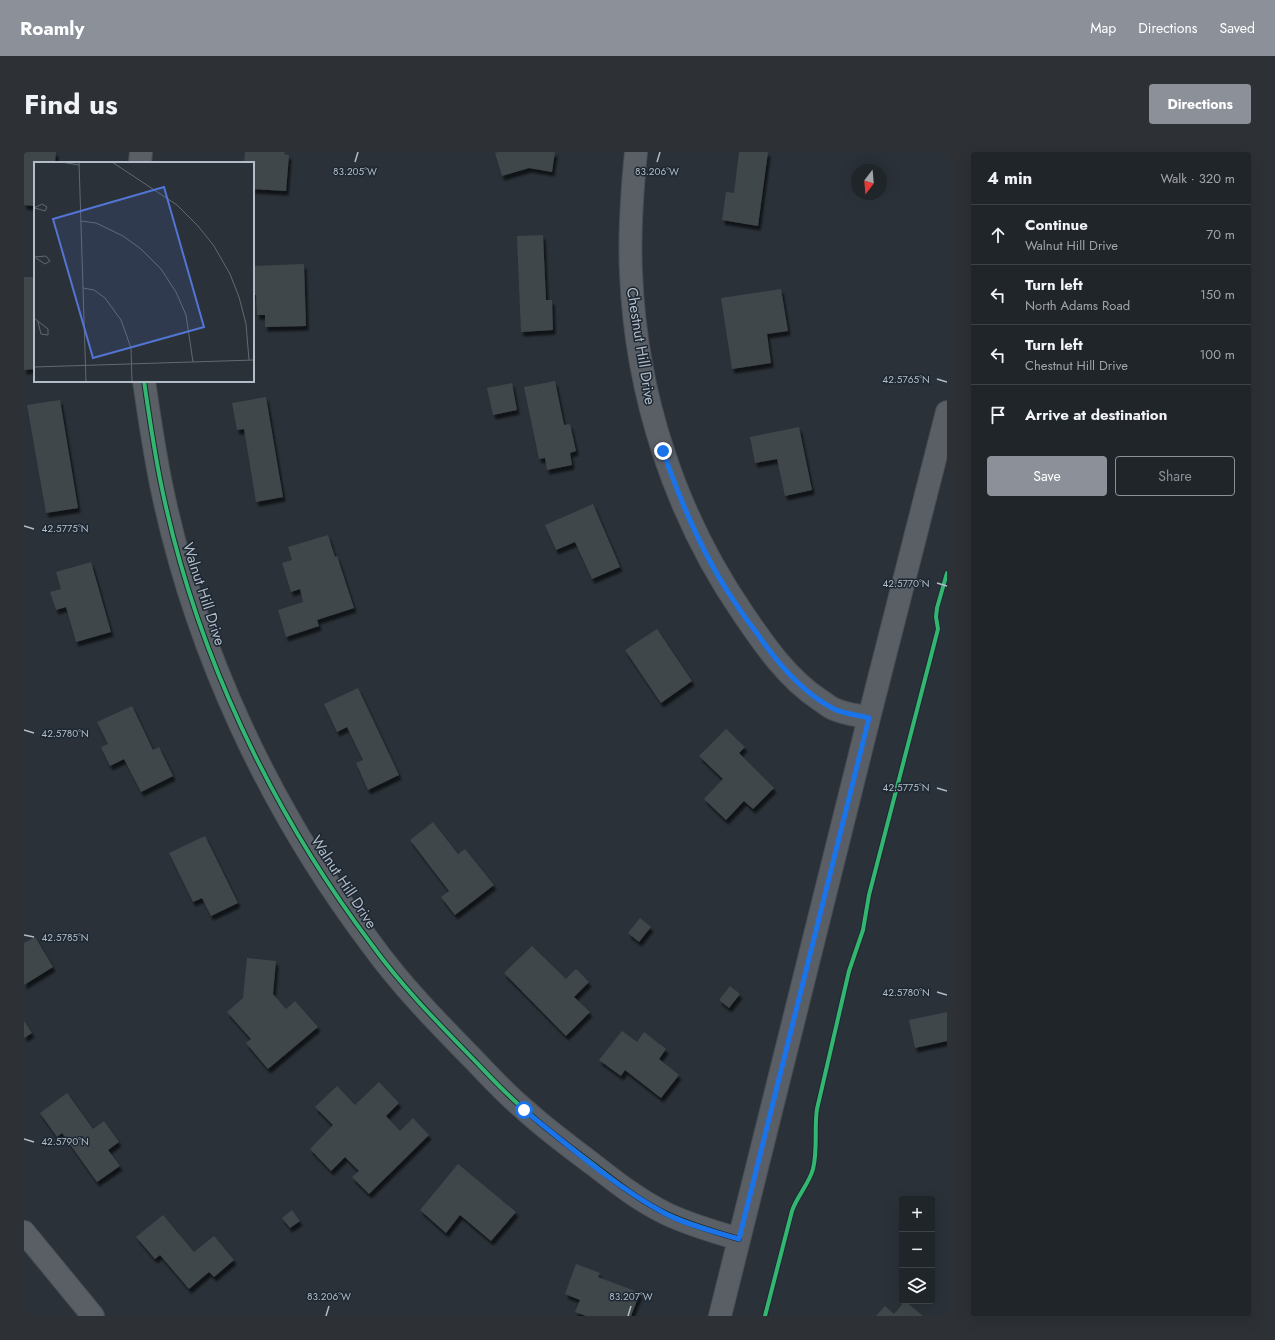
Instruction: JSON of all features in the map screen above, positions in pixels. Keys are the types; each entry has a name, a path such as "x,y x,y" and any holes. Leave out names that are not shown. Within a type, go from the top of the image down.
{"street":[{"path":"140,162 141,152"},
{"name":"Chestnut Hill Drive","path":"636,152 632,196 631,266 638,341 645,385 652,413 663,451 685,508 728,592 778,661 812,694 834,709 869,718"},
{"name":"Walnut Hill Drive","path":"144,382 150,424 164,499 185,579 209,650 226,692 265,774 287,816 335,893 372,946 396,975 449,1035 524,1110 573,1150 624,1188 666,1213 702,1228 739,1239"},
{"path":"720,1316 947,412"},
{"path":"24,1232 93,1316"}],"building":[{"path":"24,152 56,152 55,162 34,162 34,206 24,205"},
{"path":"245,152 285,152 284,154 289,155 286,191 254,189 254,162 244,162"},
{"path":"555,152 552,172 529,168 502,176 495,153"},
{"path":"739,152 768,152 758,226 722,220 726,192 734,193"},
{"path":"543,235 546,300 552,300 553,330 521,332 517,236"},
{"path":"304,264 306,326 265,327 265,315 257,315 256,295 254,295 254,266"},
{"path":"24,277 34,277 34,369 24,370"},
{"path":"781,289 788,331 767,334 771,363 732,369 721,298"},
{"path":"555,381 564,425 570,424 576,451 570,453 572,465 547,470 545,458 539,459 524,387"},
{"path":"512,383 517,410 493,415 487,388"},
{"path":"266,397 283,497 256,502 244,429 237,430 232,403"},
{"path":"60,400 78,508 46,513 27,405"},
{"path":"799,427 812,490 785,496 777,459 755,463 750,437"},
{"path":"593,504 620,567 592,579 575,542 556,550 545,525"},
{"path":"328,535 335,557 337,556 354,608 317,620 319,626 286,637 278,610 303,602 300,589 291,592 282,563 292,560 288,547"},
{"path":"91,562 111,632 76,642 66,607 56,610 50,592 61,589 56,572"},
{"path":"657,629 692,681 661,703 625,650"},
{"path":"358,688 399,775 368,790 356,763 363,760 347,727 337,732 324,704"},
{"path":"132,706 153,750 159,747 173,776 141,792 124,759 110,766 101,747 108,744 97,722"},
{"path":"726,729 745,747 739,753 774,788 753,809 744,801 726,820 704,799 723,779 699,756"},
{"path":"433,822 458,854 465,849 494,885 455,915 441,897 449,891 410,840"},
{"path":"205,836 238,903 211,916 202,898 193,902 169,853"},
{"path":"640,918 651,927 639,942 628,933"},
{"path":"35,937 53,967 24,985 24,943"},
{"path":"532,946 566,979 576,969 589,982 574,997 590,1012 566,1036 504,973"},
{"path":"247,958 276,961 273,994 286,1009 295,1001 318,1027 268,1069 246,1043 251,1039 227,1012 243,998"},
{"path":"730,986 740,994 729,1008 719,1000"},
{"path":"947,1012 947,1041 915,1048 909,1020"},
{"path":"24,1021 32,1033 24,1038"},
{"path":"622,1031 637,1042 644,1032 666,1049 659,1059 679,1075 661,1098 625,1070 621,1076 599,1060"},
{"path":"379,1082 399,1103 386,1116 400,1131 413,1118 429,1135 369,1194 352,1177 359,1171 345,1157 331,1171 310,1149 333,1125 315,1107 337,1086 355,1105"},
{"path":"67,1093 93,1129 104,1121 119,1142 108,1150 120,1166 97,1182 62,1133 57,1137 40,1113"},
{"path":"458,1164 516,1212 491,1241 460,1215 446,1233 420,1210"},
{"path":"292,1210 300,1221 290,1228 282,1218"},
{"path":"163,1215 194,1252 214,1236 234,1260 214,1277 209,1272 189,1289 160,1255 155,1259 136,1237"},
{"path":"576,1264 600,1273 598,1277 640,1293 631,1316 586,1316 575,1312 580,1300 565,1294"},
{"path":"902,1304 909,1304 923,1316 876,1316 885,1306 894,1314"}],"cycle path":[{"path":"144,382 158,471 176,546 194,607 216,667 241,726 269,784 335,893 372,945 409,992 495,1082 533,1117 611,1178 647,1203 685,1222 739,1239"},
{"path":"765,1316 792,1211 809,1180 813,1169 817,1109 849,971 863,930 869,895 938,629 936,617 937,608 947,573"}],"route":[{"path":"524,1110 573,1150 624,1188 666,1213 702,1228 739,1239 869,718 834,709 812,694 794,678 765,645 728,592 715,570 685,508 663,451"}]}
